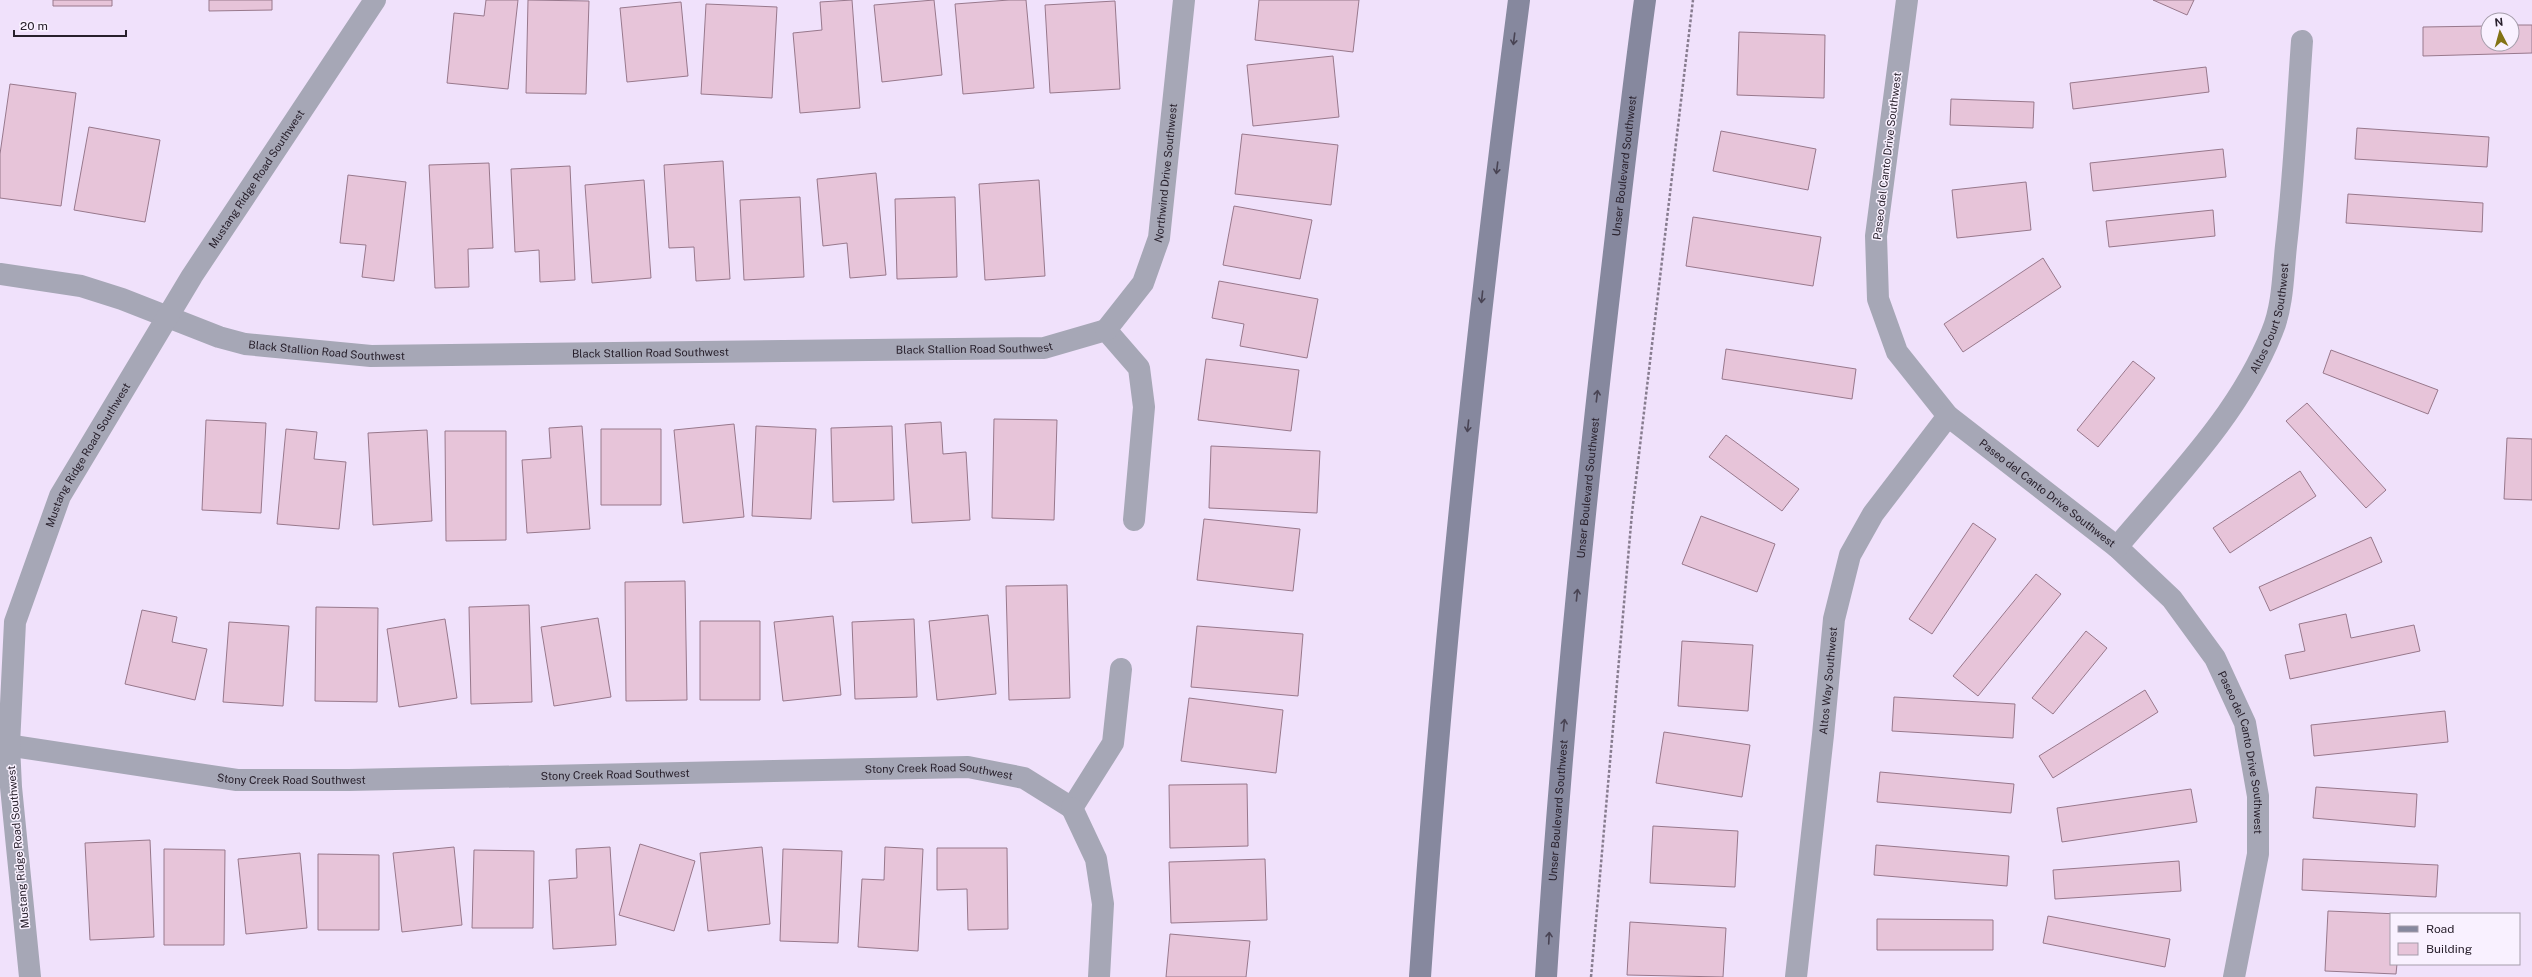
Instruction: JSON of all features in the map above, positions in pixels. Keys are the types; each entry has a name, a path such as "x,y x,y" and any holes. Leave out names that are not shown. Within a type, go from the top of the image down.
{"main road":[{"path":"1420,977 1434,763 1468,417 1488,236 1519,0"},
{"name":"Unser Boulevard Southwest","path":"1546,977 1558,791 1591,451 1634,81 1645,0"}],"street":[{"name":"Mustang Ridge Road Southwest","path":"30,977 11,787 5,744 15,622 60,496 167,316 375,0"},
{"name":"Northwind Drive Southwest","path":"1106,330 1143,283 1159,238 1184,0"},
{"name":"Paseo del Canto Drive Southwest","path":"1907,0 1876,236 1878,299 1897,352 1948,416 2117,547 2176,605 2215,658 2245,723 2258,796 2258,854 2234,977"},
{"name":"Altos Court Southwest","path":"2117,547 2230,411 2254,372 2273,331 2282,285 2288,231 2302,41"},
{"name":"Black Stallion Road Southwest","path":"0,274 81,286 167,316 219,337 245,344 370,356 1044,348 1106,330"},
{"path":"1106,330 1139,368 1144,407 1134,520"},
{"name":"Altos Way Southwest","path":"1796,977 1823,735 1834,619 1850,555 1873,514 1948,416"},
{"path":"1099,977 1103,904 1096,858 1072,808 1113,743 1121,669"},
{"name":"Stony Creek Road Southwest","path":"5,744 237,780 349,780 968,767 1024,778 1072,808"}],"path":[{"path":"1592,977 1632,513 1693,0"}],"building":[{"path":"53,0 112,0 112,6 53,6"},
{"path":"209,0 272,0 272,10 209,11"},
{"path":"486,0 518,0 508,89 447,83 454,13 484,16"},
{"path":"528,0 589,1 586,94 526,93"},
{"path":"852,0 860,108 800,113 793,33 822,30 820,2"},
{"path":"934,0 942,75 882,82 874,5"},
{"path":"1026,0 1034,88 963,94 955,4"},
{"path":"1259,0 1359,0 1353,52 1255,40"},
{"path":"2153,0 2194,0 2187,15"},
{"path":"1115,1 1120,89 1050,93 1045,5"},
{"path":"681,2 688,76 627,82 620,8"},
{"path":"706,4 777,7 772,98 701,94"},
{"path":"2520,25 2532,25 2532,53 2423,56 2423,27 2480,26 2480,52 2520,52"},
{"path":"1739,32 1825,35 1824,98 1737,95"},
{"path":"1333,56 1339,117 1253,126 1247,65"},
{"path":"2206,67 2209,92 2073,109 2070,83"},
{"path":"10,84 76,93 61,206 0,198 0,154"},
{"path":"1951,99 2034,102 2033,128 1950,125"},
{"path":"89,127 160,140 145,222 74,210"},
{"path":"2357,128 2489,137 2487,167 2355,159"},
{"path":"1721,131 1816,149 1808,190 1713,171"},
{"path":"1242,134 1338,145 1331,205 1235,194"},
{"path":"2223,149 2226,177 2093,191 2090,163"},
{"path":"723,161 730,279 696,281 694,247 669,248 664,165"},
{"path":"489,163 493,248 468,249 469,287 435,288 429,165"},
{"path":"570,166 575,280 540,282 539,250 515,252 511,169"},
{"path":"876,173 886,275 850,278 847,243 823,246 817,179"},
{"path":"348,175 406,182 394,281 362,277 366,245 340,243"},
{"path":"644,180 651,278 592,283 585,185"},
{"path":"1039,180 1045,276 985,280 979,184"},
{"path":"2026,182 2031,230 1957,238 1952,190"},
{"path":"2348,194 2483,203 2482,232 2346,223"},
{"path":"800,197 804,277 744,280 740,200"},
{"path":"955,197 957,277 897,279 895,199"},
{"path":"1234,206 1312,220 1300,279 1223,265"},
{"path":"2213,210 2215,236 2109,247 2106,221"},
{"path":"1693,217 1821,237 1813,286 1686,266"},
{"path":"2043,258 2061,287 1963,352 1944,324"},
{"path":"1219,281 1318,299 1307,358 1240,346 1244,324 1212,318"},
{"path":"1726,349 1856,369 1852,399 1722,379"},
{"path":"2331,350 2438,390 2428,414 2323,373"},
{"path":"1206,359 1299,370 1291,431 1198,420"},
{"path":"2133,361 2155,378 2098,447 2077,430"},
{"path":"2307,403 2386,490 2366,508 2286,421"},
{"path":"994,419 1057,420 1054,520 992,518"},
{"path":"206,420 266,423 261,513 202,510"},
{"path":"941,422 943,454 966,452 970,520 912,523 905,424"},
{"path":"734,424 744,517 683,523 674,430"},
{"path":"582,426 590,529 527,533 522,460 551,458 549,428"},
{"path":"756,426 816,429 811,519 752,516"},
{"path":"892,426 894,500 833,502 831,428"},
{"path":"286,429 317,432 314,459 346,462 339,529 277,524"},
{"path":"601,429 661,429 661,505 601,505"},
{"path":"427,430 432,521 373,525 368,433"},
{"path":"445,431 506,431 506,540 446,541"},
{"path":"1726,435 1799,489 1782,511 1709,457"},
{"path":"2507,438 2532,439 2532,500 2504,499"},
{"path":"1211,446 1320,451 1317,513 1209,508"},
{"path":"2300,471 2316,496 2230,553 2213,528"},
{"path":"1701,516 1775,544 1757,592 1682,564"},
{"path":"1204,519 1300,529 1293,591 1197,580"},
{"path":"1973,523 1996,539 1932,634 1909,619"},
{"path":"2371,537 2382,562 2270,611 2259,587"},
{"path":"2036,574 2061,594 1978,696 1953,676"},
{"path":"685,581 687,700 626,701 625,582"},
{"path":"1067,585 1070,698 1009,700 1006,586"},
{"path":"529,605 532,702 471,704 469,607"},
{"path":"316,607 378,608 377,702 315,701"},
{"path":"142,610 177,617 172,642 207,649 195,700 125,684"},
{"path":"2346,614 2351,638 2414,625 2420,651 2290,679 2285,655 2305,651 2299,624"},
{"path":"988,615 996,694 937,700 929,621"},
{"path":"833,616 841,695 783,701 774,622"},
{"path":"598,618 611,697 554,706 541,627"},
{"path":"445,619 457,698 399,707 387,629"},
{"path":"914,619 917,697 855,699 852,622"},
{"path":"700,621 760,621 760,700 700,700"},
{"path":"229,622 289,626 283,706 223,702"},
{"path":"1197,626 1303,634 1298,696 1191,687"},
{"path":"2086,631 2107,648 2053,714 2032,698"},
{"path":"1682,641 1753,645 1748,711 1678,706"},
{"path":"2145,690 2158,712 2053,778 2039,756"},
{"path":"1894,697 2015,704 2013,738 1892,731"},
{"path":"1189,698 1283,710 1276,773 1181,761"},
{"path":"2445,711 2448,742 2314,756 2311,725"},
{"path":"1664,732 1750,745 1742,797 1656,783"},
{"path":"1880,772 2014,784 2011,813 1877,802"},
{"path":"1247,784 1248,846 1170,848 1169,785"},
{"path":"2316,787 2417,794 2415,827 2313,818"},
{"path":"2191,789 2197,822 2062,842 2057,808"},
{"path":"1653,826 1738,831 1735,887 1650,883"},
{"path":"150,840 154,937 90,940 85,843"},
{"path":"640,844 695,861 674,931 619,915"},
{"path":"1876,845 2009,856 2007,886 1874,875"},
{"path":"454,847 462,925 402,932 393,853"},
{"path":"610,847 616,945 553,949 549,880 577,878 576,849"},
{"path":"762,847 770,924 708,931 700,853"},
{"path":"885,847 923,849 918,951 858,947 862,879 884,880"},
{"path":"937,848 1007,848 1008,929 968,930 967,889 937,890"},
{"path":"164,849 225,850 224,945 164,945"},
{"path":"783,849 842,851 838,943 780,941"},
{"path":"474,850 534,851 533,928 472,928"},
{"path":"300,853 307,928 246,934 238,859"},
{"path":"318,854 379,855 379,930 318,930"},
{"path":"1265,859 1267,920 1171,923 1169,862"},
{"path":"2303,859 2438,865 2436,897 2302,890"},
{"path":"2179,861 2181,891 2055,899 2053,870"},
{"path":"2328,911 2390,914 2390,965 2397,965 2396,974 2325,971"},
{"path":"2048,916 2170,939 2165,967 2043,943"},
{"path":"1877,919 1993,920 1993,950 1877,950"},
{"path":"1630,922 1726,928 1723,977 1627,975"},
{"path":"1170,934 1250,941 1246,977 1166,977"}]}
